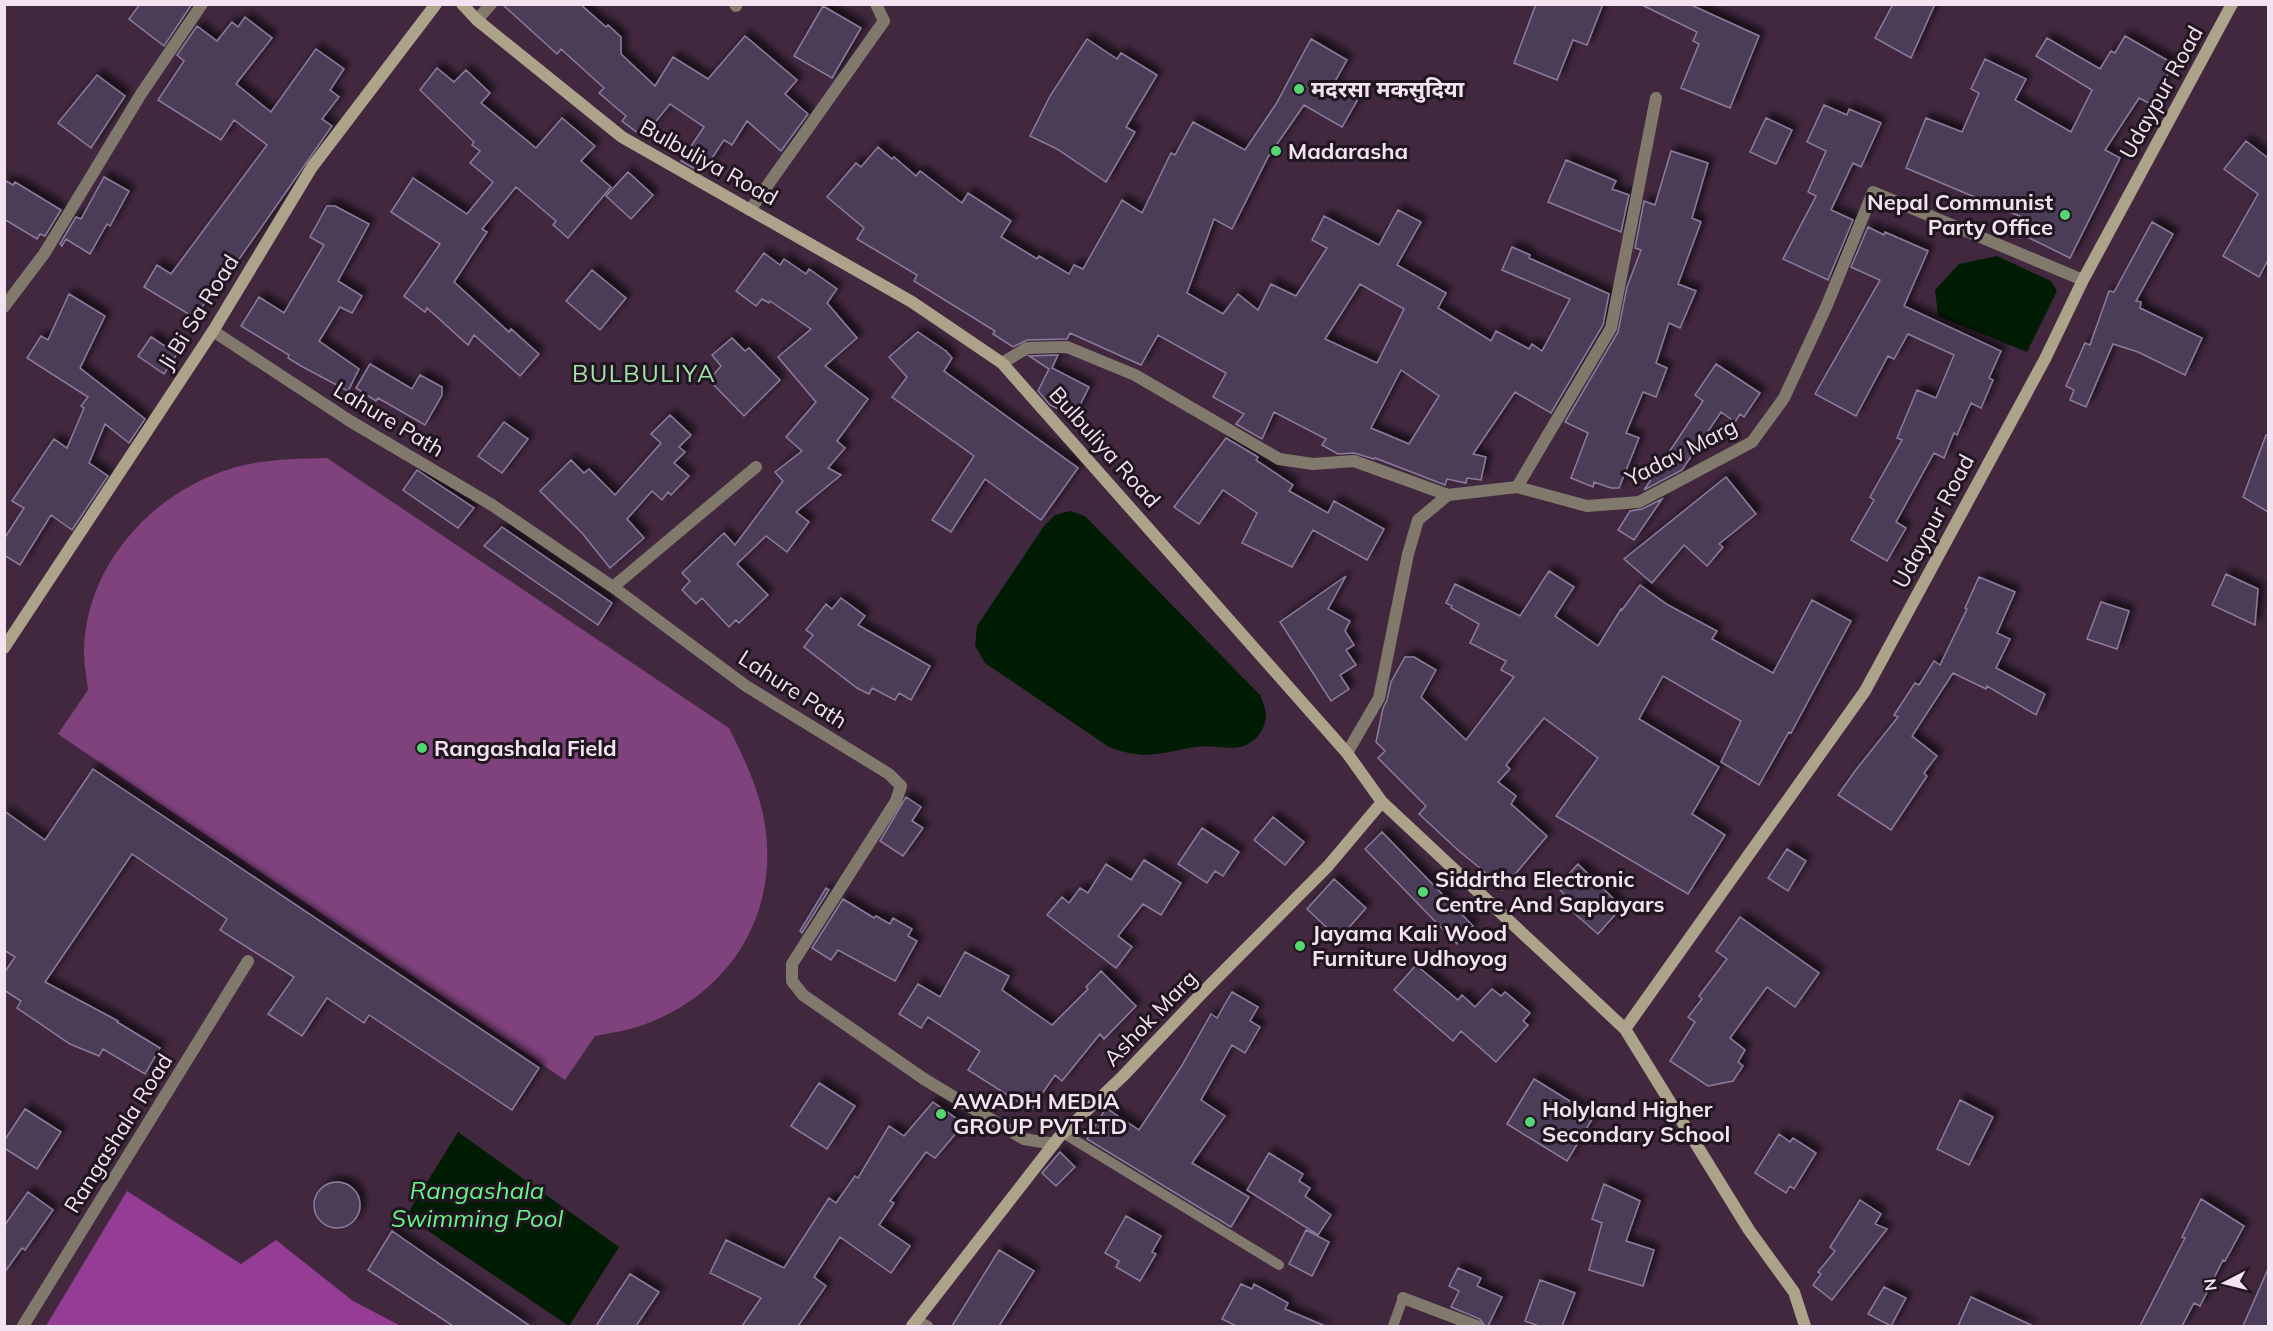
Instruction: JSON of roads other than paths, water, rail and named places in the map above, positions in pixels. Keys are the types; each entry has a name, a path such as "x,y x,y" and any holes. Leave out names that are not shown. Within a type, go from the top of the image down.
{"street":[{"path":"4,307 44,254 141,94 202,4"},
{"name":"Ji Bi Sa Road","path":"4,648 213,331 312,167 436,4"},
{"name":"Bulbuliya Road","path":"462,4 477,20 622,137 912,302 1002,363 1347,753 1382,802 1624,1029 1749,1230 1794,1292 1805,1326"},
{"path":"477,20 491,4"},
{"path":"750,210 884,21 876,4"},
{"name":"Udaypur Road","path":"1624,1029 1865,691 2045,358 2082,280 2232,4"},
{"path":"1517,487 1611,328 1656,98"},
{"name":"Yadav Marg","path":"1449,495 1517,487 1587,506 1639,502 1752,442 1784,398 1827,305 1873,192 2082,280"},
{"name":"Lahure Path","path":"213,331 350,421 492,505 613,587 746,686 889,774 901,786 896,801 792,964 792,981 803,995 924,1078 1024,1139 1054,1144"},
{"path":"1002,363 1027,348 1067,347 1135,375 1279,459 1313,464 1354,461 1449,495"},
{"path":"613,587 756,467"},
{"path":"1347,753 1378,698 1408,554 1418,520 1449,495"},
{"name":"Ashok Marg","path":"919,1324 1063,1133 1123,1076 1328,866 1382,802"},
{"name":"Rangashala Road","path":"23,1326 249,961"},
{"path":"1403,1298 1477,1326"}],"lane":[{"path":"1063,1133 1279,1265"},
{"path":"1393,1326 1403,1298"}],"water":[{"path":"1997,256 2051,281 2057,291 2027,352 1938,316 1935,290 1959,264"},
{"path":"1070,511 1085,516 1260,695 1266,713 1263,727 1256,738 1245,745 1232,748 1200,746 1143,755 1122,751 1109,747 985,663 975,646 977,626 1044,526 1055,515"},
{"name":"Rangashala Swimming Pool","path":"458,1132 619,1247 569,1326 406,1216"}],"place":[{"name":"मदरसा मकसुदिया","path":"1299,89"},
{"name":"Madarasha","path":"1276,151"},
{"name":"Nepal Communist Party Office","path":"2065,215"},
{"name":"Rangashala Field","path":"422,748"},
{"name":"Siddrtha Electronic Centre And Saplayars","path":"1423,892"},
{"name":"Jayama Kali Wood Furniture Udhoyog","path":"1300,946"},
{"name":"AWADH MEDIA GROUP PVT.LTD","path":"941,1114"},
{"name":"Holyland Higher Secondary School","path":"1530,1122"}],"district":[{"name":"BULBULIYA","path":"644,374"}]}
